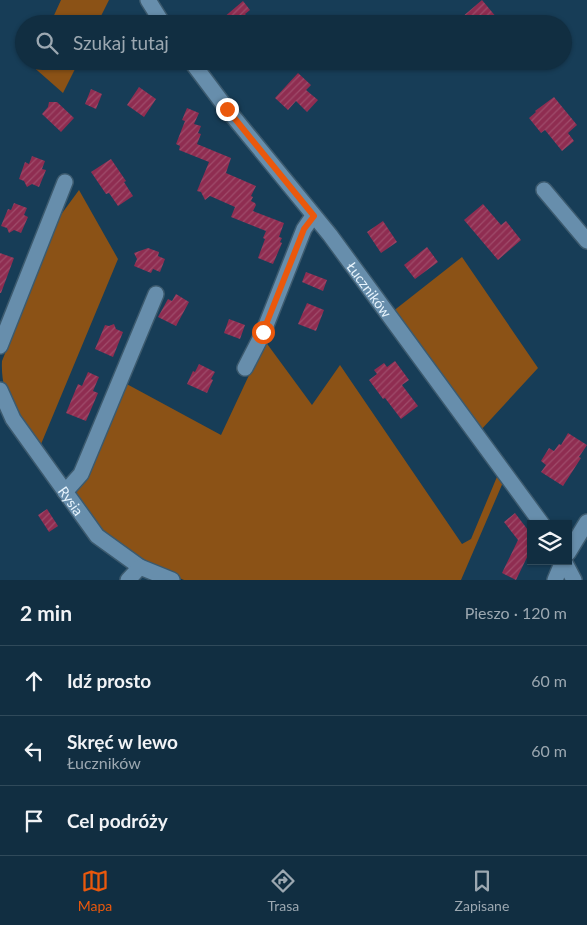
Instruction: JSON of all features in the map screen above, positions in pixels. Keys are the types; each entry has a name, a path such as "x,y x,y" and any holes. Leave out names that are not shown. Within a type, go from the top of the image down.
{"street":[{"path":"148,0 157,15"},
{"name":"Łuczników","path":"198,70 227,109 330,235 539,520"},
{"path":"0,346 65,182"},
{"path":"544,190 587,241"},
{"path":"245,368 263,332 304,229 314,216"},
{"path":"64,492 80,474 156,294"},
{"name":"Rysia","path":"0,390 13,419 97,536 140,567 172,580"},
{"path":"572,546 587,522"},
{"path":"555,580 562,565"},
{"path":"566,565 574,580"},
{"path":"128,580 140,567"}],"shaded area":[{"path":"61,0 109,0 102,15 54,15"},
{"path":"37,70 74,70 63,93"},
{"path":"79,190 118,259 39,449 12,408 4,386 2,361 60,216"},
{"path":"462,257 538,368 480,431 392,312"},
{"path":"265,341 312,405 340,365 462,544 471,539 499,472 504,480 461,580 184,580 142,562 100,532 76,496 76,489 123,382 221,435"}],"building":[{"path":"482,0 494,15 464,15"},
{"path":"243,1 250,10 246,15 227,15"},
{"path":"298,73 311,85 306,90 318,100 307,112 296,101 288,110 275,98"},
{"path":"139,87 156,99 144,117 127,105"},
{"path":"91,89 102,94 96,109 85,104"},
{"path":"554,97 577,125 568,133 574,141 562,151 545,130 541,133 529,118 535,111"},
{"path":"49,102 57,102 74,118 61,132 42,114 48,107"},
{"path":"187,108 199,113 194,124 201,126 198,133 201,134 197,144 231,158 226,173 256,186 251,196 253,197 251,201 256,205 253,211 284,223 279,237 282,238 280,242 282,243 273,264 258,258 266,231 231,217 235,207 210,196 205,200 201,192 197,191 209,162 179,150 180,146 176,144 185,121 182,120"},
{"path":"32,156 45,161 42,169 46,170 39,187 32,184 27,187 24,181 19,179 25,162 29,164"},
{"path":"111,159 126,181 124,182 133,196 118,206 109,193 106,194 91,172"},
{"path":"14,203 27,208 24,215 28,217 21,233 14,230 9,233 7,228 1,226 8,209 11,210"},
{"path":"483,204 501,225 506,221 521,240 498,260 464,220"},
{"path":"383,221 397,242 381,253 367,232"},
{"path":"427,247 438,262 415,279 404,265"},
{"path":"148,248 159,252 158,256 165,259 160,272 153,269 151,273 134,266 137,259 134,253"},
{"path":"0,253 14,258 1,293 0,293"},
{"path":"306,272 327,280 323,291 302,282"},
{"path":"176,294 189,302 176,326 158,317 168,299 172,301"},
{"path":"307,303 324,310 316,331 298,324"},
{"path":"229,319 245,325 240,339 224,333"},
{"path":"114,324 116,329 123,332 113,357 95,349 105,325"},
{"path":"395,361 409,380 402,385 418,406 401,419 369,380 377,374 374,370 384,363 387,367"},
{"path":"199,364 215,372 207,393 187,384 193,371 195,372"},
{"path":"88,372 99,377 93,391 98,393 86,421 66,413 78,384 82,386"},
{"path":"568,433 587,445 563,486 541,472 546,465 541,461 549,448 554,451 559,444 561,445"},
{"path":"47,509 58,526 49,532 38,515"},
{"path":"515,513 527,529 527,557 516,580 502,573 518,540 504,522"}],"route":[{"path":"227,109 314,216 304,229 263,332"}]}
